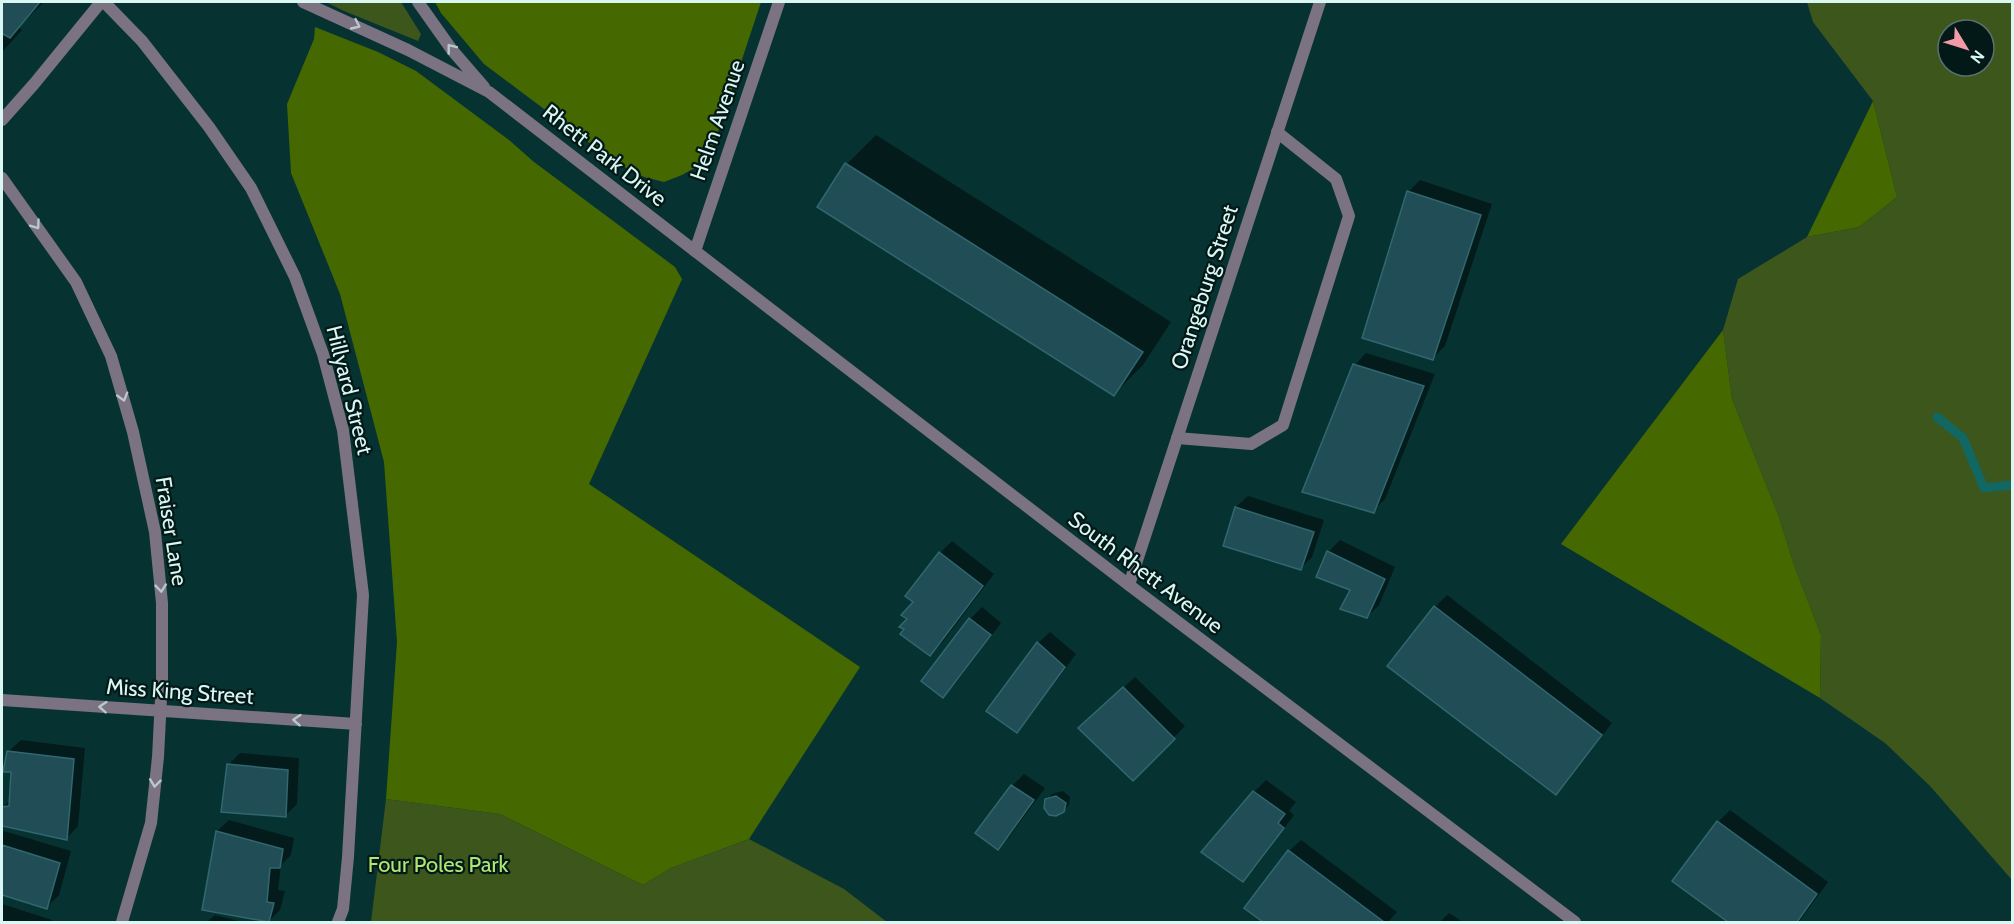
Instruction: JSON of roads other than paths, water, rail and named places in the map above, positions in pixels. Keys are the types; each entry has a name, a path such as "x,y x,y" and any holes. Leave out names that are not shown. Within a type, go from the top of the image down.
{"street":[{"path":"2,120 103,2"},
{"name":"Hillyard Street","path":"103,2 149,50 209,127 251,188 295,277 322,354 343,430 363,595 348,857 343,909 338,922"},
{"name":"Rhett Park Drive","path":"303,2 387,40 489,92 695,251"},
{"name":"Rhett Park Drive","path":"418,2 452,50 489,92"},
{"name":"Helm Avenue","path":"695,251 779,2"},
{"name":"Orangeburg Street","path":"1129,585 1320,2"},
{"path":"1177,438 1251,444 1283,425 1349,216 1336,179 1277,132"},
{"name":"Fraiser Lane","path":"2,178 76,282 111,356 133,432 155,532 162,603 158,757 151,822 122,922"},
{"name":"South Rhett Avenue","path":"695,251 1129,585 1575,922"},
{"name":"Miss King Street","path":"2,700 356,724"}],"waterway":[{"path":"1937,417 1963,438 1984,488 2012,485"}],"park label":[{"name":"Four Poles Park","path":"438,864"}]}
